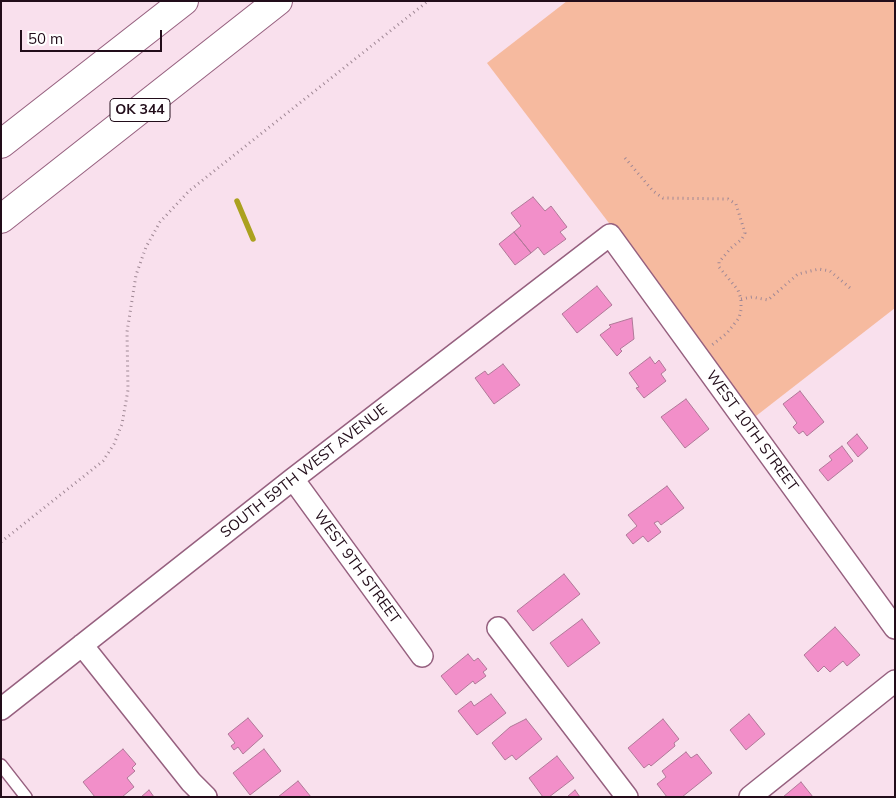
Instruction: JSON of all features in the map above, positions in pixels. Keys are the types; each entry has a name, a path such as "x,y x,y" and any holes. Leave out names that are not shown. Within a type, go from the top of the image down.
{"highway":[{"path":"1,144 184,1"},
{"name":"OK 344","path":"1,219 278,1"}],"street":[{"name":"WEST 10TH STREET","path":"610,235 895,628"},
{"name":"SOUTH 59TH WEST AVENUE","path":"1,709 293,479 610,235"},
{"name":"WEST 9TH STREET","path":"293,479 422,656"},
{"path":"498,628 627,797"},
{"path":"82,645 191,782 206,797"},
{"path":"750,797 895,681"}],"lane":[{"path":"1,765 26,797"}],"path":[{"path":"1,542 103,461 114,444 122,424 128,390 127,332 136,275 146,247 160,222 189,191 428,1"},
{"path":"625,158 653,191 663,198 728,199 736,204 745,233 719,262 720,267 738,290 742,299 741,310 727,334 697,356"},
{"path":"742,299 752,297 768,300 798,274 819,269 830,270 850,288"}],"shaded area":[{"path":"567,1 895,1 895,308 756,416 487,63"}],"building":[{"path":"533,197 545,211 551,206 567,227 560,232 566,239 544,255 538,247 531,253 514,232 521,226 511,213"},
{"path":"514,232 531,253 515,265 499,244"},
{"path":"597,286 612,305 577,333 562,314"},
{"path":"632,318 634,339 620,349 622,351 617,356 600,335 611,327 609,325"},
{"path":"650,357 655,364 659,360 666,370 661,374 666,381 644,398 636,388 639,387 629,373"},
{"path":"503,364 520,385 494,404 475,378 485,371 488,375"},
{"path":"800,391 824,422 807,436 803,431 799,434 793,427 797,423 783,404"},
{"path":"686,399 709,429 685,448 661,417"},
{"path":"857,434 868,448 858,457 847,443"},
{"path":"842,446 853,461 828,481 819,470 832,460 829,456"},
{"path":"667,486 684,508 661,525 658,521 654,523 661,532 648,542 643,536 633,544 626,535 637,526 628,515"},
{"path":"564,574 580,594 533,631 517,611"},
{"path":"582,619 600,643 568,667 550,643"},
{"path":"835,627 860,655 847,666 843,661 830,672 824,666 818,672 804,655"},
{"path":"468,654 474,661 478,658 487,669 483,672 486,676 475,684 473,681 456,695 441,676"},
{"path":"491,694 506,713 477,735 458,711 471,701 474,706"},
{"path":"749,714 765,734 746,750 730,730"},
{"path":"248,718 263,736 243,754 238,747 234,750 231,746 235,743 228,734"},
{"path":"526,719 542,739 516,760 512,755 505,760 492,743 510,727"},
{"path":"663,719 679,739 674,743 675,746 651,766 649,764 644,768 628,748"},
{"path":"123,749 136,764 132,768 135,771 127,778 134,787 122,797 95,797 83,782"},
{"path":"264,749 281,771 250,795 233,773"},
{"path":"686,752 691,758 697,754 712,773 682,797 667,797 657,784 666,777 662,771"},
{"path":"557,756 574,778 549,797 543,797 529,778"},
{"path":"298,781 311,797 278,797"},
{"path":"801,782 813,797 783,797"},
{"path":"149,790 154,797 141,797"},
{"path":"575,790 580,797 567,797"}],"waterway":[{"path":"237,201 253,239"}]}
